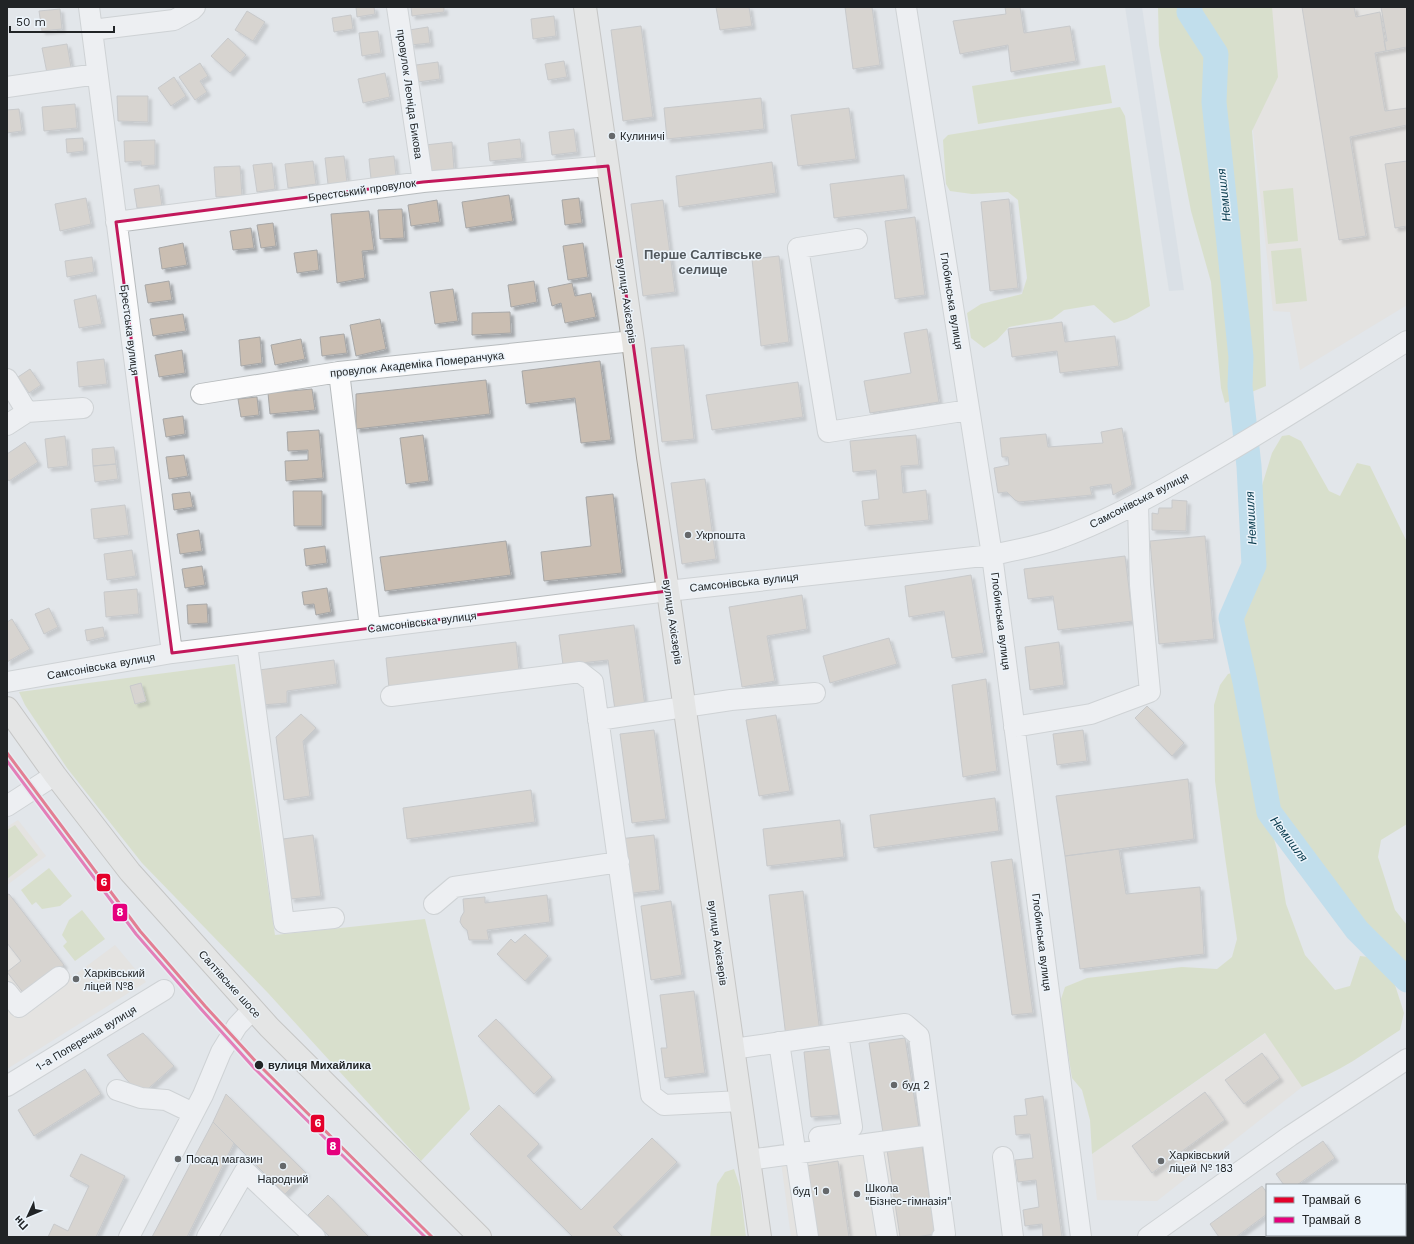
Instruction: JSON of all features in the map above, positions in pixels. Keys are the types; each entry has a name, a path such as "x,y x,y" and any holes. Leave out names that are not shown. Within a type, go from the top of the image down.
{"main road":[{"name":"вулиця Ахієзерів","path":"585,7 760,1237"},
{"name":"Салтівське шосе","path":"7,708 55,775 130,872 269,1027 480,1237"}],"street":[{"name":"Брестська вулиця","path":"89,7 172,653"},
{"path":"92,30 174,20 195,7"},
{"name":"провулок Леоніда Бикова","path":"397,7 423,182"},
{"name":"Глобинська вулиця","path":"906,7 992,555 1081,1237"},
{"path":"7,87 97,74"},
{"name":"Брестський провулок","path":"116,222 423,182 608,166"},
{"path":"857,239 798,248 828,432 969,410"},
{"name":"провулок Академіка Померанчука","path":"201,394 339,372 633,341"},
{"name":"Самсонівська вулиця","path":"7,682 172,653 668,591 992,555 1034,546 1063,537 1101,522 1138,504 1227,454 1407,341"},
{"path":"339,372 370,628"},
{"path":"7,379 27,412"},
{"path":"7,426 27,412 83,408"},
{"path":"1014,727 1091,714 1150,692 1140,585 1138,504"},
{"path":"247,644 284,923 334,918"},
{"path":"392,696 580,672 593,682 651,1095 664,1105 741,1101"},
{"path":"598,720 731,700 815,693"},
{"path":"7,806 55,775"},
{"path":"434,904 454,887 619,862"},
{"path":"7,992 19,1007 59,977"},
{"name":"1-а Поперечна вулиця","path":"7,1086 164,990"},
{"path":"129,1237 203,1095 224,1047 237,1026 253,1009"},
{"path":"733,1049 905,1024 919,1036 945,1234 942,1237"},
{"path":"838,1034 852,1127 845,1141"},
{"path":"779,1042 808,1237"},
{"path":"1148,1237 1290,1136 1407,1059"},
{"path":"117,1090 141,1098 166,1100 193,1113"},
{"path":"794,1140 845,1141 872,1144 932,1136"},
{"path":"749,1160 845,1141"},
{"path":"872,1144 887,1237"},
{"path":"1003,1157 1013,1237"},
{"path":"207,1237 245,1171 314,1237"}],"highlighted area":[{"path":"608,166 668,591 172,653 116,222 423,182"}],"shaded area":[{"path":"1125,7 1142,7 1184,290 1169,291"},
{"path":"1262,7 1407,7 1407,305 1300,370 1290,312 1273,311 1253,129"},
{"path":"18,820 46,856 7,885 7,827"},
{"name":"Харківський ліцей №8","path":"7,892 72,977 115,945 146,982 7,1069"},
{"path":"1266,1033 1302,1087 1157,1201 1097,1200 1092,1154"},
{"name":"Школа \"Бізнес-гімназія\"","path":"919,1128 936,1237 791,1237 780,1154"}],"green space":[{"path":"1158,7 1272,7 1278,77 1252,131 1259,219 1266,386 1225,403 1221,388 1211,282 1191,211 1159,45"},
{"path":"1105,65 1112,103 978,124 972,86"},
{"path":"1120,107 1125,116 1150,306 1127,319 1114,323 1094,305 1064,310 1052,319 1009,327 997,340 984,348 971,338 967,313 981,304 1022,294 1027,278 1018,200 1008,192 972,194 950,191 946,184 943,140 948,135"},
{"path":"1293,188 1298,241 1268,244 1263,191"},
{"path":"1301,248 1307,301 1276,304 1271,251"},
{"path":"1289,435 1301,441 1329,491 1340,496 1357,463 1370,466 1407,542 1407,824 1381,840 1378,857 1395,910 1407,925 1407,990 1400,963 1364,926 1311,862 1274,805 1238,619 1262,560 1260,492 1272,453 1282,436"},
{"path":"235,664 275,935 425,919 470,1109 421,1161 268,993 142,863 67,768 25,705 19,692"},
{"path":"1235,672 1240,682 1261,802 1269,820 1277,850 1286,904 1305,955 1335,990 1350,986 1360,956 1377,958 1395,985 1404,1013 1400,1030 1353,1061 1302,1087 1265,1033 1092,1154 1090,1120 1082,1090 1072,1078 1060,1002 1065,987 1087,978 1182,967 1217,969 1232,957 1237,939 1215,781 1214,705 1220,685 1228,674"},
{"path":"15,825 38,855 7,879 7,830"},
{"path":"49,868 72,896 60,906 42,909 36,902 32,905 21,890"},
{"path":"82,910 105,939 75,961 63,946 67,942 62,935 69,920"},
{"path":"734,1169 740,1187 746,1237 710,1237 717,1184 725,1172"}],"building":[{"path":"356,7 374,7 375,14 357,17"},
{"path":"411,7 444,7 444,12 412,16"},
{"path":"716,7 749,7 752,26 720,30"},
{"path":"845,7 872,7 880,65 853,69"},
{"path":"1005,7 1020,7 1024,33 1070,26 1076,61 1011,72 1008,45 960,54 953,21 1006,14"},
{"path":"1302,7 1354,7 1356,17 1380,12 1386,51 1375,53 1385,111 1407,108 1407,125 1350,137 1366,236 1339,240"},
{"path":"1381,7 1407,7 1407,47 1386,51 1384,41 1387,41"},
{"path":"60,9 62,29 42,31 39,11"},
{"path":"247,11 265,22 253,41 235,30"},
{"path":"351,15 353,29 334,32 332,18"},
{"path":"554,16 556,36 533,39 531,19"},
{"path":"641,26 653,117 623,121 611,30"},
{"path":"428,27 430,43 411,45 409,30"},
{"path":"378,31 381,53 362,56 359,33"},
{"path":"228,38 246,55 230,73 211,56"},
{"path":"67,44 72,73 48,78 42,48"},
{"path":"564,61 567,77 548,80 545,64"},
{"path":"438,62 440,79 418,82 416,65"},
{"path":"200,63 208,76 200,81 207,92 195,100 179,77"},
{"path":"385,73 390,97 363,103 358,79"},
{"path":"174,77 186,96 171,106 158,88"},
{"path":"117,96 148,96 148,122 118,121"},
{"path":"761,98 764,129 667,139 664,108"},
{"path":"75,104 77,128 44,131 42,107"},
{"path":"849,108 856,159 798,166 791,115"},
{"path":"19,109 22,131 7,133 7,110"},
{"path":"574,129 577,152 552,155 549,132"},
{"path":"83,138 84,151 67,153 66,139"},
{"path":"520,139 522,158 490,161 488,143"},
{"path":"155,140 155,165 141,166 141,161 125,162 124,141"},
{"path":"452,142 454,169 427,171 425,145"},
{"path":"344,156 347,182 328,184 325,158"},
{"path":"394,156 396,176 371,179 369,159"},
{"path":"313,161 316,184 288,188 285,164"},
{"path":"1407,161 1407,226 1395,228 1385,164"},
{"path":"772,162 776,193 679,207 676,176"},
{"path":"272,163 275,189 257,192 253,165"},
{"path":"240,166 242,196 216,197 214,167"},
{"path":"904,175 908,209 834,218 830,184"},
{"path":"159,185 162,206 137,208 134,189"},
{"path":"509,195 513,221 466,228 462,202"},
{"path":"86,198 91,224 60,231 55,204"},
{"path":"579,198 582,223 565,225 562,200"},
{"path":"1009,199 1018,288 990,291 981,202"},
{"path":"437,200 440,222 411,226 408,205"},
{"path":"663,200 675,292 643,296 631,204"},
{"path":"402,209 404,238 380,239 378,210"},
{"path":"369,211 374,250 362,251 365,278 337,283 331,214"},
{"path":"915,217 925,295 895,299 885,221"},
{"path":"273,223 276,246 261,248 257,225"},
{"path":"251,228 254,248 233,250 230,231"},
{"path":"183,243 187,265 162,269 159,248"},
{"path":"583,243 588,277 568,280 563,246"},
{"path":"317,250 319,270 297,273 294,253"},
{"path":"779,256 789,342 761,346 752,259"},
{"path":"92,257 94,272 67,277 65,261"},
{"path":"169,281 172,300 148,303 145,285"},
{"path":"534,281 537,302 511,307 508,285"},
{"path":"572,283 575,296 591,293 596,317 565,323 561,303 552,306 548,288"},
{"path":"453,289 458,321 435,324 430,292"},
{"path":"96,295 102,324 79,328 74,300"},
{"path":"510,312 511,333 472,335 472,313"},
{"path":"183,314 186,331 153,336 150,319"},
{"path":"380,319 386,349 356,356 350,325"},
{"path":"1062,322 1065,342 1115,336 1119,366 1060,373 1057,351 1012,357 1008,329"},
{"path":"927,329 939,402 870,413 864,381 911,373 904,333"},
{"path":"344,334 347,353 322,356 320,337"},
{"path":"260,337 262,363 241,366 239,340"},
{"path":"301,339 305,359 275,365 271,345"},
{"path":"684,345 694,439 662,442 651,348"},
{"path":"182,350 185,373 159,377 155,355"},
{"path":"104,359 107,384 79,387 77,362"},
{"path":"600,361 611,440 581,443 575,398 526,404 522,371"},
{"path":"30,369 41,385 29,393 18,377"},
{"path":"486,380 490,414 356,429 356,394"},
{"path":"798,382 803,417 712,430 706,395"},
{"path":"312,389 315,410 270,414 268,393"},
{"path":"257,397 259,415 241,417 238,399"},
{"path":"183,416 185,434 166,437 163,419"},
{"path":"1122,428 1132,485 1113,495 1111,484 1090,487 1092,495 1019,502 1007,492 998,493 994,468 1009,465 1008,457 1002,457 1000,438 1046,434 1048,447 1103,443 1101,432"},
{"path":"319,430 323,478 286,481 285,461 308,460 308,450 288,451 287,432"},
{"path":"423,435 429,481 406,484 400,438"},
{"path":"916,435 919,465 901,466 903,493 926,490 929,520 865,526 862,501 879,499 876,470 853,472 850,441"},
{"path":"65,436 68,466 48,468 45,439"},
{"path":"25,442 38,462 9,481 7,478 7,454"},
{"path":"114,447 116,464 93,466 92,449"},
{"path":"184,455 188,476 169,479 166,457"},
{"path":"116,464 118,479 95,482 93,466"},
{"path":"705,479 716,559 682,564 671,483"},
{"path":"293,491 322,491 322,526 294,526"},
{"path":"190,492 193,507 174,510 172,494"},
{"path":"613,494 622,573 544,581 541,552 591,546 586,497"},
{"path":"1172,500 1187,501 1186,531 1152,530 1152,513 1158,514 1159,508 1172,508"},
{"path":"125,505 129,535 94,539 91,509"},
{"path":"199,530 202,551 180,554 177,534"},
{"path":"1205,536 1214,639 1159,644 1150,541"},
{"path":"506,541 511,575 385,591 380,557"},
{"path":"325,546 327,563 306,566 304,549"},
{"path":"132,550 136,576 107,580 104,554"},
{"path":"1125,556 1133,621 1058,630 1053,596 1028,599 1024,569"},
{"path":"202,566 205,585 185,588 182,569"},
{"path":"971,575 984,653 952,658 944,611 909,617 905,586"},
{"path":"327,588 331,612 316,615 314,604 304,605 302,592"},
{"path":"137,589 139,614 106,617 104,592"},
{"path":"802,595 807,629 767,636 775,681 742,687 729,607"},
{"path":"207,604 208,623 188,624 187,605"},
{"path":"49,608 58,627 44,634 35,614"},
{"path":"12,619 30,649 7,662 7,622"},
{"path":"634,625 645,706 615,710 608,660 563,665 559,635"},
{"path":"103,627 105,637 87,641 85,630"},
{"path":"889,638 897,664 830,683 823,656"},
{"path":"516,642 519,671 389,688 386,658"},
{"path":"1059,642 1064,685 1030,690 1025,647"},
{"path":"334,660 337,684 287,691 287,703 262,705 259,670"},
{"path":"986,679 997,771 963,777 952,685"},
{"path":"141,683 146,701 135,704 130,686"},
{"path":"1147,706 1184,743 1172,756 1135,718"},
{"path":"301,714 316,728 303,741 310,796 284,800 276,737"},
{"path":"776,715 790,791 759,796 746,720"},
{"path":"654,730 666,819 632,823 620,734"},
{"path":"1083,730 1087,761 1057,765 1053,734"},
{"path":"1188,779 1194,839 1065,856 1056,796"},
{"path":"531,790 535,822 407,839 403,808"},
{"path":"995,798 999,831 874,848 870,815"},
{"path":"840,820 844,857 767,866 763,829"},
{"path":"313,835 321,896 291,899 283,839"},
{"path":"654,835 660,890 625,894 619,839"},
{"path":"1119,849 1126,894 1200,887 1204,954 1080,969 1065,856"},
{"path":"1012,859 1033,1013 1012,1015 991,862"},
{"path":"803,891 820,1033 786,1037 769,895"},
{"path":"9,894 64,965 25,995 7,972 21,961 7,943 7,895"},
{"path":"547,895 550,922 487,930 489,940 469,940 467,930 460,922 464,912 463,899 485,897 485,903"},
{"path":"671,901 682,975 651,980 641,906"},
{"path":"525,934 548,956 525,981 497,954 511,939 515,943"},
{"path":"694,991 705,1073 665,1078 661,1048 667,1048 660,995"},
{"path":"496,1019 552,1077 534,1094 478,1036"},
{"path":"143,1033 174,1066 141,1095 107,1055"},
{"name":"буд 2","path":"905,1038 919,1128 883,1133 869,1043"},
{"path":"832,1049 839,1115 811,1117 804,1052"},
{"path":"1262,1053 1280,1078 1244,1104 1225,1080"},
{"path":"85,1069 101,1094 34,1136 18,1110"},
{"path":"1205,1092 1225,1120 1152,1173 1132,1146"},
{"path":"226,1094 306,1173 285,1194 213,1122"},
{"path":"1043,1096 1062,1237 1043,1237 1042,1224 1025,1226 1023,1210 1039,1207 1036,1180 1018,1182 1015,1160 1033,1158 1030,1134 1016,1135 1014,1116 1027,1115 1025,1099"},
{"path":"499,1105 539,1144 527,1156 581,1210 652,1138 677,1162 613,1227 623,1237 573,1237 470,1134"},
{"path":"213,1122 234,1143 187,1237 152,1237"},
{"path":"1323,1141 1335,1158 1298,1184 1283,1184 1276,1174"},
{"path":"922,1145 935,1234 916,1237 900,1237 887,1150"},
{"path":"81,1154 125,1176 96,1237 48,1237 54,1224 68,1231 89,1186 70,1176"},
{"name":"буд 1","path":"838,1161 849,1237 816,1237 806,1166"},
{"path":"1262,1186 1266,1192 1266,1215 1236,1237 1219,1237 1210,1224"},
{"path":"328,1195 369,1237 330,1237 308,1215"}],"waterway":[{"name":"Немишля","path":"1190,7 1189,12 1216,54 1214,102 1241,357 1240,386 1249,466 1254,565 1231,618 1245,682 1269,812 1357,930 1407,980"}],"tram line":[{"name":"6","path":"7,753 140,931 205,1006 259,1065 432,1237"},
{"name":"8","path":"7,761 136,934 201,1009 255,1069 425,1237"}],"place":[{"name":"Кулиничі","path":"612,136"},
{"name":"Укрпошта","path":"688,535"},
{"name":"Харківський ліцей №8","path":"76,979"},
{"name":"вулиця Михайлика","path":"259,1065"},
{"name":"буд 2","path":"894,1085"},
{"name":"Посад магазин","path":"178,1159"},
{"name":"Харківський ліцей № 183","path":"1161,1161"},
{"name":"Народний","path":"283,1166"},
{"name":"буд 1","path":"826,1191"},
{"name":"Школа \"Бізнес-гімназія\"","path":"857,1194"}],"district":[{"name":"Перше Салтівське селище","path":"703,262"}]}
